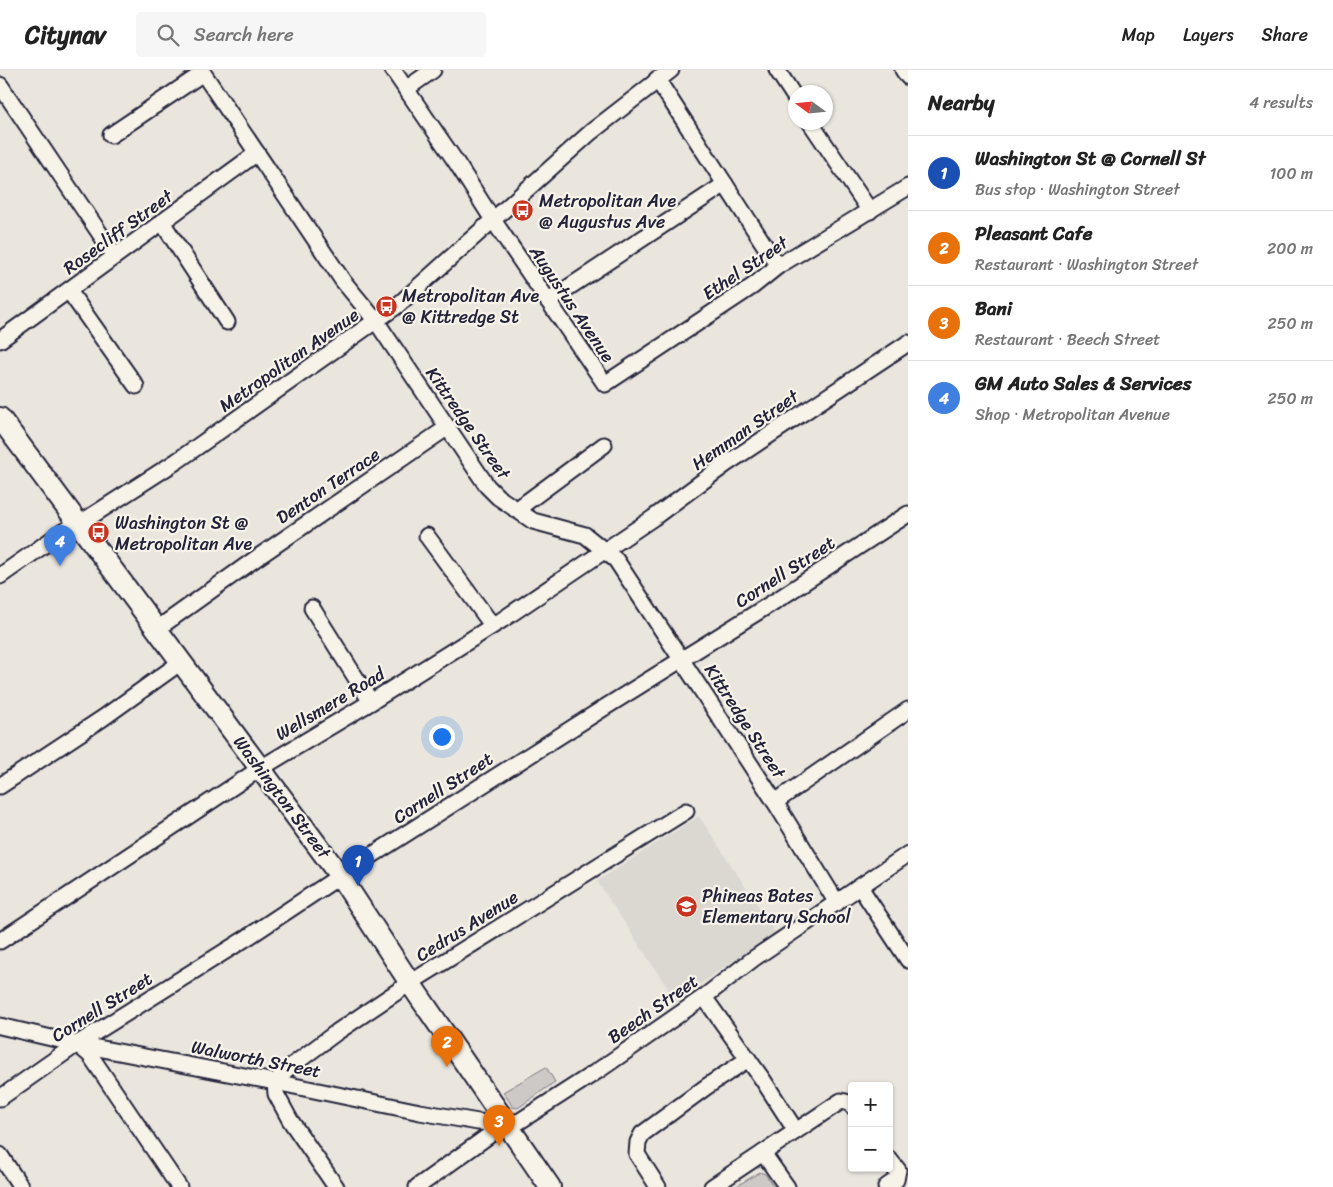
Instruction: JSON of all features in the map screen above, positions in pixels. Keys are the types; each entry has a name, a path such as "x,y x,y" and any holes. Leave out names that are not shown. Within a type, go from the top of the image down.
{"main road":[{"name":"Washington Street","path":"0,418 340,876 505,1124 550,1187"}],"street":[{"name":"Augustus Avenue","path":"393,70 604,384"},
{"path":"406,89 433,70"},
{"name":"Metropolitan Avenue","path":"0,576 64,531 80,524 177,461 376,322 398,305 591,132 671,70"},
{"path":"777,70 788,87"},
{"path":"903,70 908,77"},
{"path":"111,135 202,71"},
{"name":"Kittredge Street","path":"202,71 343,281 376,322 487,486 498,497 533,521 584,535 606,550 616,560 775,802 837,903"},
{"path":"657,80 778,266"},
{"path":"0,85 115,256"},
{"path":"815,130 870,211"},
{"name":"Rosecliff Street","path":"0,340 257,153"},
{"path":"548,301 725,184"},
{"name":"Ethel Street","path":"604,384 753,286 778,266 908,187"},
{"path":"162,222 228,322"},
{"path":"69,291 136,386"},
{"name":"Hemman Street","path":"606,550 726,464 908,343"},
{"name":"Denton Terrace","path":"157,629 258,557 448,427"},
{"path":"516,510 604,445"},
{"name":"Cornell Street","path":"0,1098 77,1044 248,937 599,711 780,598 908,514"},
{"path":"427,536 492,625"},
{"name":"Wellsmere Road","path":"0,941 261,768 371,702 606,550"},
{"path":"312,608 371,702"},
{"path":"0,786 103,718 181,662"},
{"path":"775,802 908,710"},
{"name":"Cedrus Avenue","path":"275,1082 286,1070 337,1032 410,983 686,812"},
{"name":"Beech Street","path":"417,1187 505,1124 520,1121 599,1070 704,997 753,959 908,854"},
{"path":"860,887 908,960"},
{"path":"704,997 796,1131"},
{"name":"Walworth Street","path":"0,1026 77,1044 420,1112 478,1122 505,1124"},
{"path":"77,1044 90,1055 179,1187"},
{"path":"658,1187 637,1154 638,1142 642,1134 706,1086 748,1059"},
{"path":"275,1082 276,1094 290,1120 336,1187"},
{"path":"712,1187 796,1131 846,1104"},
{"path":"763,1153 787,1187"},
{"path":"0,1155 20,1187"},
{"path":"886,1187 896,1180 898,1170 893,1163"}],"shaded area":[{"name":"Phineas Bates Elementary School","path":"699,816 775,932 676,1001 597,881"},
{"path":"546,1067 555,1082 518,1108 513,1107 503,1092"},
{"path":"760,1172 765,1174 774,1187 735,1187"}],"place":[{"name":"Metropolitan Ave @ Augustus Ave","path":"523,211"},
{"name":"Metropolitan Ave @ Kittredge St","path":"386,306"},
{"name":"Washington St @ Metropolitan Ave","path":"99,533"},
{"name":"GM Auto Sales & Services","path":"60,566"},
{"name":"Washington St @ Cornell St","path":"358,886"},
{"name":"Phineas Bates Elementary School","path":"686,906"},
{"name":"Pleasant Cafe","path":"447,1067"},
{"name":"Bani","path":"499,1146"}]}
